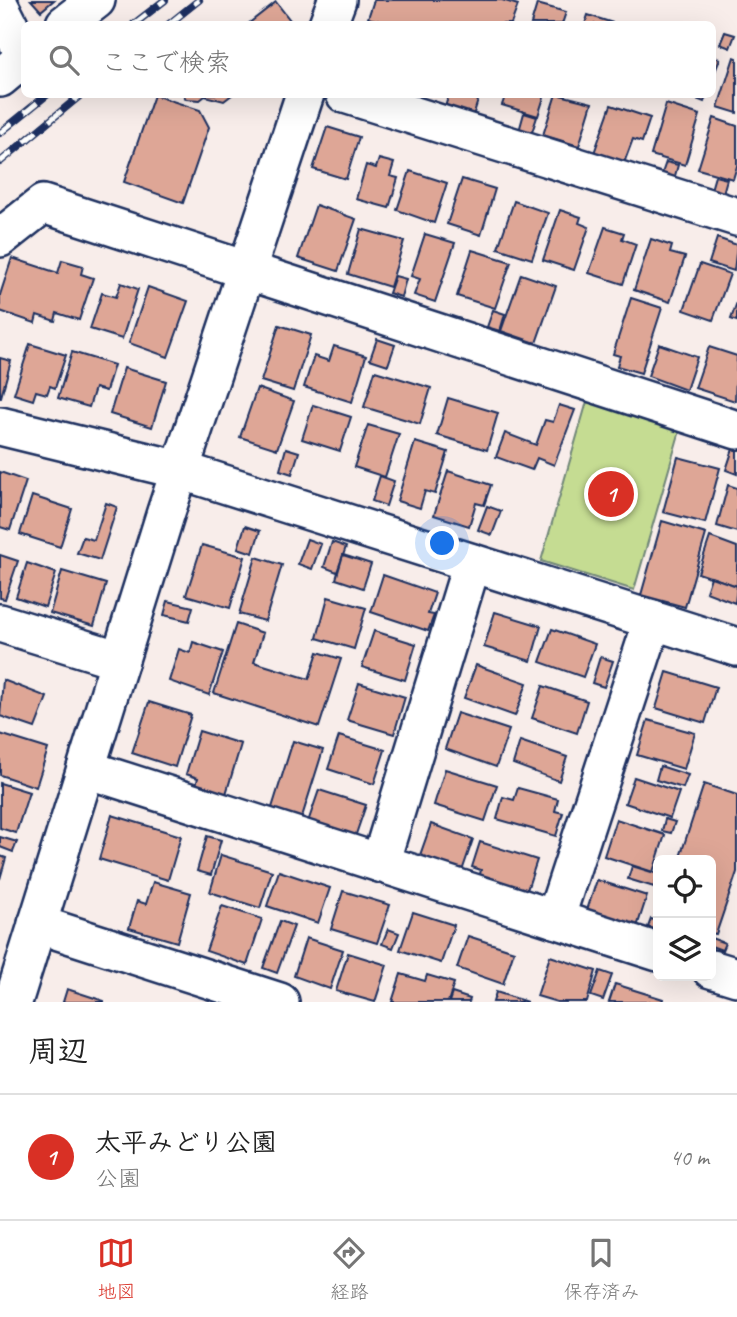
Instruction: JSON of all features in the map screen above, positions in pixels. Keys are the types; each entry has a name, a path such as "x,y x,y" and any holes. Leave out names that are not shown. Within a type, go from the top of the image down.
{"street":[{"path":"69,21 96,0"},
{"path":"329,21 337,0"},
{"path":"0,7 21,50"},
{"path":"0,78 21,59"},
{"path":"13,1002 180,470 304,98"},
{"path":"358,98 737,217"},
{"path":"0,238 43,204 737,429"},
{"path":"0,426 180,470 737,647"},
{"path":"380,863 472,563"},
{"path":"555,919 653,620"},
{"path":"0,623 120,660"},
{"path":"86,769 653,950"},
{"path":"37,924 280,1002"},
{"path":"716,971 737,977"}],"green space":[{"path":"588,398 681,427 634,590 541,561"}],"building":[{"path":"31,0 54,0 41,11"},
{"path":"374,0 502,0 518,5 512,21 379,21 368,18"},
{"path":"276,2 291,21 252,21"},
{"path":"537,4 566,12 563,21 532,21"},
{"path":"588,15 607,21 586,21"},
{"path":"725,32 735,35 730,48 720,44"},
{"path":"734,57 737,58 737,113 718,107"},
{"path":"153,98 163,98 200,110 209,127 183,203 124,182"},
{"path":"448,98 479,98 473,116 445,107"},
{"path":"505,98 544,98 538,116 502,105"},
{"path":"555,98 572,98 592,103 579,146 543,135"},
{"path":"666,104 700,115 685,165 651,155"},
{"path":"611,105 650,118 642,142 633,139 624,163 594,153"},
{"path":"524,113 537,117 531,135 519,131"},
{"path":"714,118 737,126 737,166 733,179 698,169"},
{"path":"327,127 359,137 346,179 313,169"},
{"path":"379,159 394,163 390,176 398,178 389,208 356,199 366,165 376,168"},
{"path":"666,162 678,165 673,183 660,179"},
{"path":"410,171 447,183 434,223 397,210"},
{"path":"715,176 727,179 722,197 710,193"},
{"path":"462,179 495,189 481,235 447,224"},
{"path":"514,201 548,213 532,259 498,248"},
{"path":"316,205 356,219 338,271 298,258"},
{"path":"560,210 581,217 579,223 589,227 574,270 543,260"},
{"path":"605,227 624,233 622,239 636,244 623,284 589,273"},
{"path":"361,229 404,241 390,287 348,274"},
{"path":"425,234 455,243 435,302 414,295 420,279 411,276"},
{"path":"717,238 737,245 734,271 709,263"},
{"path":"651,239 672,246 670,253 685,257 670,302 634,290"},
{"path":"472,250 511,262 495,308 457,296"},
{"path":"12,258 58,273 62,260 83,266 81,274 93,278 79,320 57,313 55,321 37,315 35,323 0,311 0,295"},
{"path":"700,264 730,274 713,320 684,310"},
{"path":"521,274 556,286 536,343 501,331"},
{"path":"395,276 406,279 401,297 389,293"},
{"path":"121,283 138,289 122,339 90,329 102,293 116,297"},
{"path":"148,287 188,301 168,357 129,343"},
{"path":"631,298 662,308 641,373 617,366 620,356 613,354"},
{"path":"737,302 737,321 731,319"},
{"path":"493,310 505,314 500,331 487,327"},
{"path":"279,325 311,335 293,391 261,381"},
{"path":"377,339 395,345 388,365 370,359"},
{"path":"30,344 66,355 55,388 50,386 47,394 36,391 33,400 14,394"},
{"path":"659,344 697,357 686,390 648,376"},
{"path":"334,346 366,356 352,402 304,387 314,356 329,361"},
{"path":"709,347 737,356 735,401 695,388"},
{"path":"72,352 114,365 106,391 95,388 89,407 58,398"},
{"path":"0,358 11,361 1,397 0,397"},
{"path":"124,368 166,381 152,427 110,414"},
{"path":"375,371 431,388 420,424 364,407"},
{"path":"257,388 294,401 277,449 240,437"},
{"path":"448,398 498,413 487,450 437,435"},
{"path":"313,405 351,417 340,451 302,439"},
{"path":"559,405 575,410 554,465 537,458 532,470 496,457 505,433 536,445 545,420 553,422"},
{"path":"368,425 399,434 385,477 354,467"},
{"path":"415,442 448,452 435,494 425,491 420,508 397,501"},
{"path":"286,448 299,452 292,474 280,470"},
{"path":"733,449 737,450 737,474 726,470"},
{"path":"678,457 720,468 705,523 663,512"},
{"path":"448,471 491,485 484,505 476,503 469,526 434,515"},
{"path":"0,472 26,481 10,530 0,527"},
{"path":"380,476 394,481 386,506 372,501"},
{"path":"728,485 737,488 737,532 717,526"},
{"path":"32,496 72,509 60,547 20,534"},
{"path":"106,503 117,507 100,560 77,553 83,537 94,540"},
{"path":"487,506 501,511 492,535 478,530"},
{"path":"662,521 706,534 685,607 641,595"},
{"path":"245,526 260,531 253,553 238,548"},
{"path":"710,537 737,547 737,586 698,573"},
{"path":"307,539 321,544 312,569 298,564"},
{"path":"332,542 346,547 337,572 324,567"},
{"path":"202,545 245,557 230,608 186,595"},
{"path":"0,555 18,561 5,599 0,598"},
{"path":"343,555 371,564 363,588 336,579"},
{"path":"256,557 282,565 265,621 239,614"},
{"path":"27,563 56,573 45,607 16,597"},
{"path":"62,571 106,584 94,626 50,613"},
{"path":"383,575 435,593 428,614 434,615 428,631 371,612"},
{"path":"711,577 737,586 735,603 706,592"},
{"path":"328,597 366,608 354,649 317,638"},
{"path":"168,601 193,607 189,621 164,615"},
{"path":"495,612 541,626 531,661 484,647"},
{"path":"236,624 263,633 254,662 309,679 318,652 341,659 319,727 214,693"},
{"path":"552,629 595,644 583,677 540,662"},
{"path":"374,631 416,644 405,680 362,667"},
{"path":"193,642 223,652 209,695 169,681 179,649 190,653"},
{"path":"600,657 613,661 604,687 592,683"},
{"path":"476,665 527,683 515,716 464,698"},
{"path":"667,672 716,687 705,723 656,708"},
{"path":"3,680 47,697 35,728 0,716"},
{"path":"359,683 405,697 394,734 347,720"},
{"path":"543,686 587,701 577,733 532,718"},
{"path":"149,702 191,715 175,767 132,753"},
{"path":"457,713 509,730 496,767 445,749"},
{"path":"648,720 695,733 684,769 637,755"},
{"path":"199,731 241,744 226,794 196,785 198,778 186,774"},
{"path":"0,734 48,749 36,787 0,775"},
{"path":"339,736 385,750 374,784 328,769"},
{"path":"293,741 323,750 301,820 271,811"},
{"path":"520,741 567,757 559,781 513,764"},
{"path":"660,766 688,775 683,788 656,780"},
{"path":"445,769 497,785 485,821 434,805"},
{"path":"634,777 679,792 670,818 625,803"},
{"path":"0,783 29,792 16,833 0,828"},
{"path":"704,784 737,795 737,872 716,934 716,855 681,855"},
{"path":"518,788 558,799 555,811 563,813 556,836 497,819 503,797 514,800"},
{"path":"319,790 366,805 354,840 307,825"},
{"path":"112,815 181,836 168,880 99,859"},
{"path":"616,819 665,835 659,855 653,855 653,872 604,856"},
{"path":"665,819 675,822 671,833 662,831"},
{"path":"431,824 473,839 461,874 419,858"},
{"path":"207,836 221,840 211,875 197,871"},
{"path":"0,837 17,842 13,852 0,847"},
{"path":"480,842 537,860 526,893 479,878 481,870 472,867"},
{"path":"221,855 272,871 260,908 210,892"},
{"path":"0,856 6,858 0,879"},
{"path":"632,866 653,872 653,887 628,879"},
{"path":"279,871 330,888 318,923 267,906"},
{"path":"597,880 647,896 637,927 587,910"},
{"path":"153,882 191,893 177,942 129,928 137,901 146,904"},
{"path":"343,891 390,905 377,943 331,929"},
{"path":"222,906 262,919 247,965 206,951"},
{"path":"413,912 454,925 441,963 400,950"},
{"path":"651,919 653,920 653,928 648,927"},
{"path":"280,921 294,926 277,973 263,968"},
{"path":"388,929 399,933 393,948 382,944"},
{"path":"468,936 514,951 503,984 457,968"},
{"path":"306,938 343,950 330,989 294,976"},
{"path":"716,940 725,943 722,950 716,948"},
{"path":"348,953 387,965 375,1002 336,991"},
{"path":"550,956 596,971 587,1002 557,1002 537,996"},
{"path":"600,971 612,975 603,1000 591,996"},
{"path":"401,974 425,981 427,975 454,983 448,1002 392,1002"},
{"path":"615,984 663,999 662,1002 609,1002"},
{"path":"67,989 104,1001 104,1002 63,1002"},
{"path":"496,992 527,1002 493,1002"},
{"path":"452,993 470,999 469,1002 449,1002"}],"railway":[{"path":"138,21 165,0"},
{"path":"173,21 199,0"},
{"path":"0,133 43,98"},
{"path":"0,162 77,98"}],"place":[{"name":"太平みどり公園","path":"611,494"}]}
